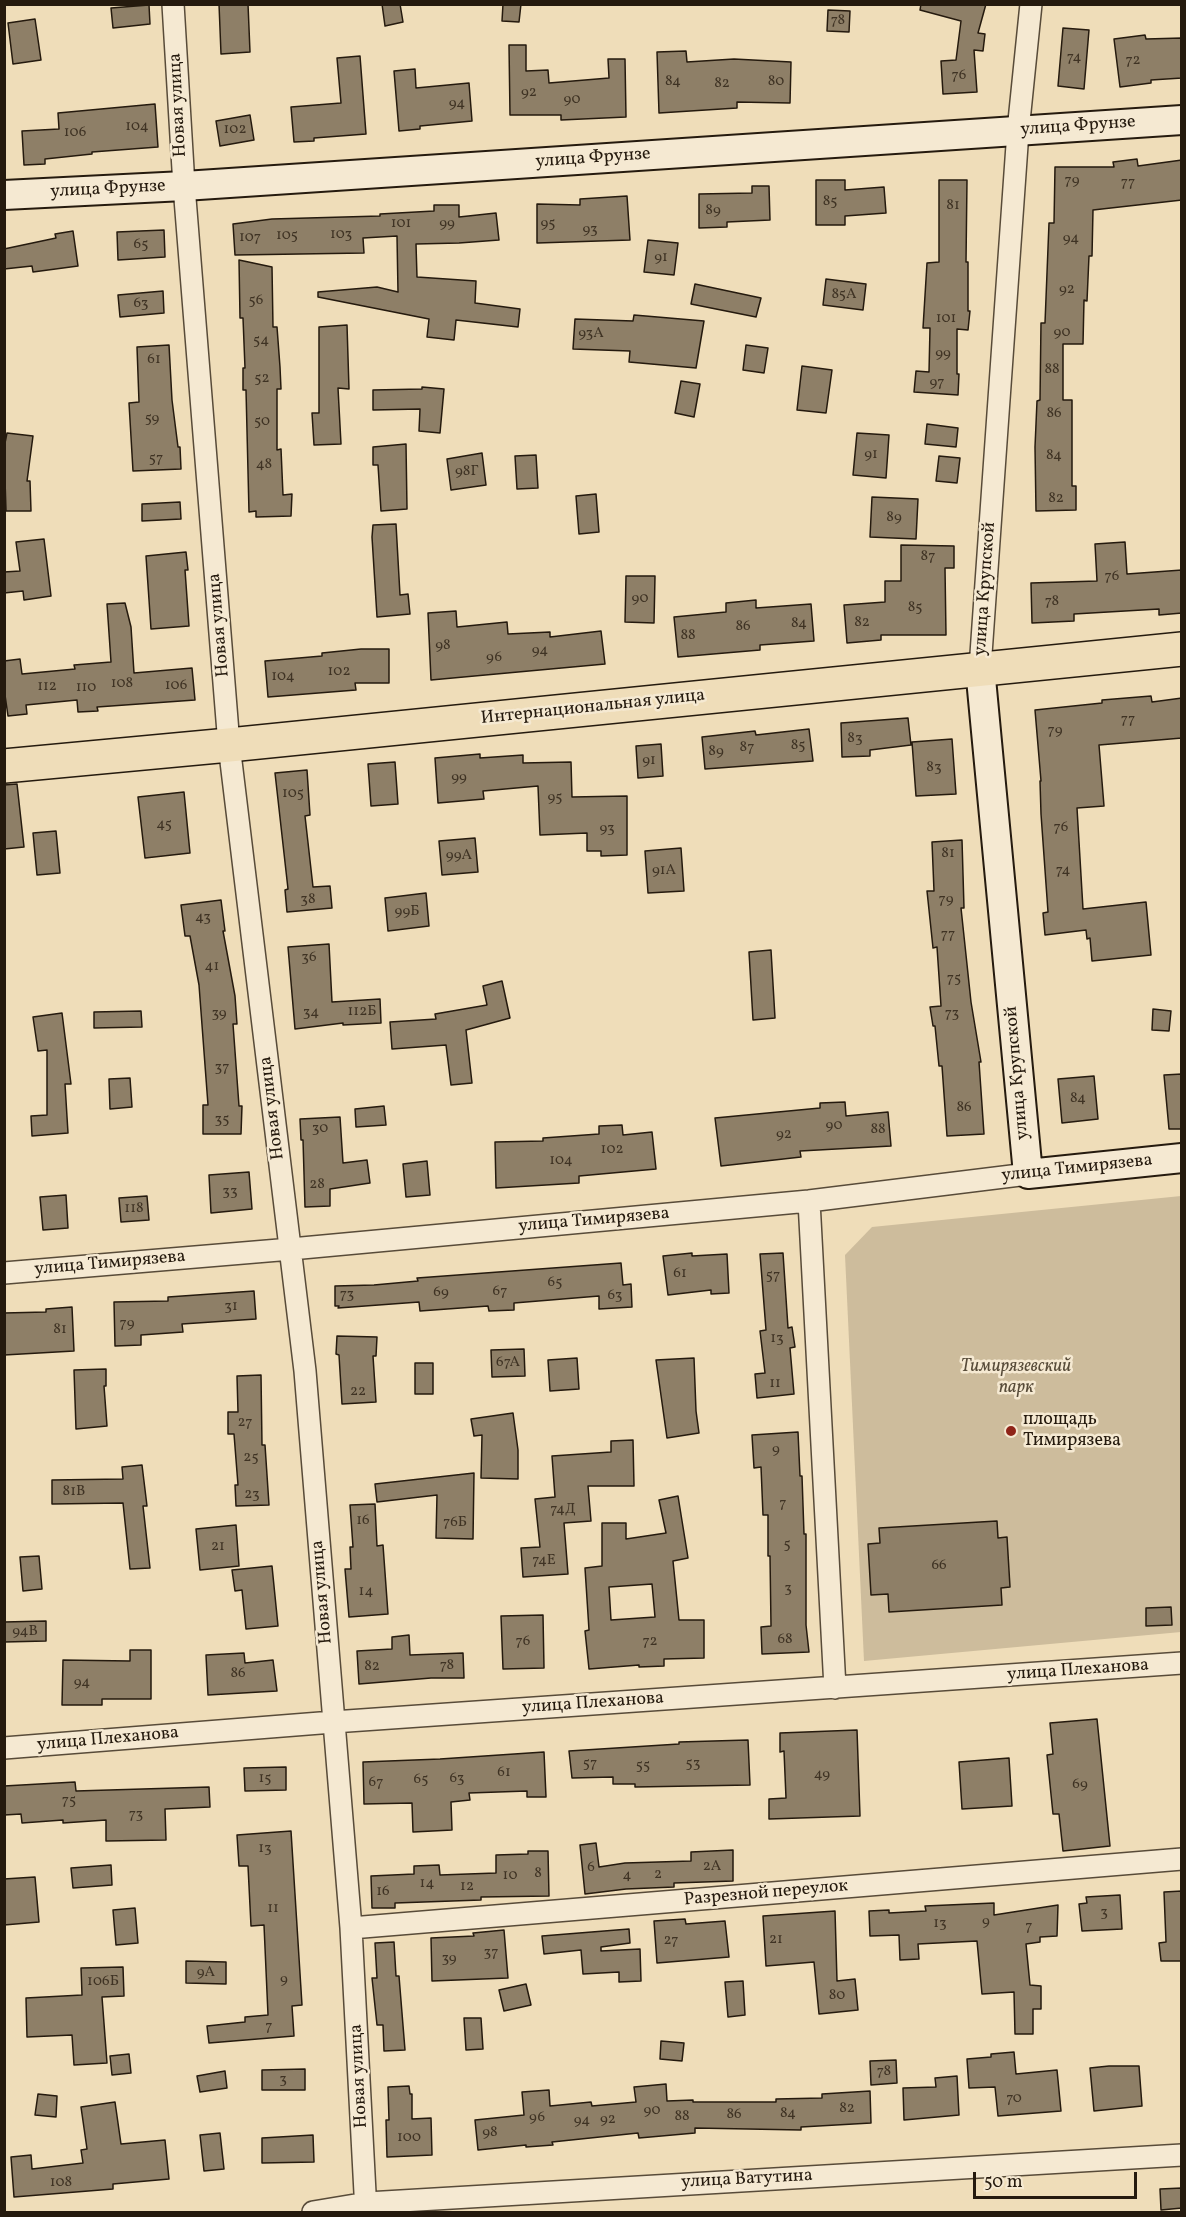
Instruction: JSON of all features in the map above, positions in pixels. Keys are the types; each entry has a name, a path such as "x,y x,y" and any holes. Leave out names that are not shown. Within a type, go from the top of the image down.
{"main road":[{"name":"Интернациональная улица","path":"4,766 1182,649"}],"street":[{"name":"Новая улица","path":"173,4 184,186 229,745 305,1371 351,1928 366,2208"},
{"name":"улица Крупской","path":"1028,1174 980,668 1018,131 1031,4"},
{"name":"улица Фрунзе","path":"4,195 184,186 1182,120"},
{"name":"улица Тимирязева","path":"4,1273 291,1250 809,1201 1182,1158"},
{"path":"809,1201 835,1688"},
{"name":"улица Плеханова","path":"4,1748 333,1722 1176,1666"},
{"name":"Разрезной переулок","path":"351,1928 1182,1859"},
{"name":"улица Ватутина","path":"313,2212 1182,2155"}],"green space":[{"name":"Тимирязевский парк","path":"1181,1196 1181,1632 864,1661 845,1255 872,1227"}],"building":[{"path":"219,4 248,4 250,52 221,54"},
{"path":"382,4 400,4 403,22 385,26"},
{"path":"503,4 521,4 519,22 502,21"},
{"path":"921,4 986,4 978,33 985,34 983,51 974,50 977,92 943,94 941,61 956,60 961,21 920,10"},
{"path":"149,5 150,24 113,28 111,8"},
{"path":"828,10 850,11 849,32 827,31"},
{"path":"35,19 41,60 13,64 8,23"},
{"path":"1063,28 1089,30 1084,89 1058,86"},
{"path":"1145,35 1146,39 1182,38 1182,78 1151,80 1151,83 1120,87 1114,39"},
{"path":"509,45 526,45 526,71 548,70 549,83 609,78 608,59 625,59 626,117 561,120 561,115 510,115"},
{"path":"686,51 687,62 734,59 791,62 790,103 737,102 737,108 659,113 657,52"},
{"path":"360,56 366,134 294,142 291,107 341,103 337,58"},
{"path":"415,69 416,88 469,83 472,121 420,126 420,129 399,131 394,71"},
{"path":"155,104 158,147 92,152 92,154 45,159 45,164 24,165 22,131 59,129 58,113"},
{"path":"250,115 254,140 220,146 216,121"},
{"path":"1137,159 1138,166 1182,160 1182,200 1093,210 1092,256 1089,256 1087,301 1084,300 1083,344 1063,344 1063,400 1072,400 1072,486 1076,486 1076,510 1036,511 1035,447 1037,401 1040,400 1041,323 1045,323 1049,223 1054,223 1055,167 1114,167 1113,162"},
{"path":"816,180 845,180 845,190 884,187 886,213 845,216 845,225 816,225"},
{"path":"939,180 967,180 966,262 968,262 968,311 970,311 968,330 957,329 958,395 914,392 916,371 929,372 930,328 923,328 927,263 939,262"},
{"path":"752,186 769,186 770,220 727,222 727,227 699,228 699,194 752,193"},
{"path":"627,196 630,240 537,243 537,204 580,205 580,199"},
{"path":"434,205 459,205 459,217 496,213 499,240 416,244 417,277 476,281 475,303 520,309 518,327 456,320 454,340 427,337 429,319 318,297 318,292 377,287 398,292 397,236 363,238 364,253 235,255 233,224 272,219 380,216 380,214 434,211"},
{"path":"164,230 165,257 118,260 117,232"},
{"path":"73,231 78,266 33,272 32,266 4,269 4,249 56,238 55,234"},
{"path":"648,240 678,243 674,275 644,272"},
{"path":"239,260 272,267 273,327 277,327 281,389 277,389 277,450 281,449 283,495 292,494 291,516 256,517 256,511 249,512 246,390 243,390 243,368 245,368 243,318 240,318"},
{"path":"826,279 866,284 863,310 823,305"},
{"path":"695,284 761,298 756,317 691,304"},
{"path":"163,291 164,313 120,317 118,295"},
{"path":"634,315 704,321 696,368 629,362 630,351 573,349 575,319 633,321"},
{"path":"347,325 349,389 338,388 341,444 314,445 312,413 319,413 319,327"},
{"path":"169,345 172,400 178,447 180,447 181,469 133,471 129,403 139,402 137,347"},
{"path":"746,345 768,348 764,373 743,370"},
{"path":"802,366 832,370 826,413 797,410"},
{"path":"681,381 700,384 694,417 675,413"},
{"path":"422,387 444,389 440,433 419,431 420,409 373,410 373,390 422,389"},
{"path":"927,424 958,428 956,447 925,444"},
{"path":"7,433 33,436 27,481 30,481 31,511 6,511 4,448"},
{"path":"857,433 889,435 886,478 853,475"},
{"path":"406,444 407,509 381,511 378,465 373,465 373,447"},
{"path":"482,453 486,485 451,490 447,459"},
{"path":"536,455 538,488 517,489 515,456"},
{"path":"939,456 960,458 957,483 936,481"},
{"path":"596,494 599,532 579,534 576,496"},
{"path":"872,497 918,499 916,539 870,537"},
{"path":"180,502 181,519 142,521 142,504"},
{"path":"396,524 400,595 408,594 410,614 377,617 373,525"},
{"path":"44,539 51,596 24,600 23,591 4,593 4,572 20,571 16,542"},
{"path":"1125,542 1127,574 1182,570 1182,613 1159,615 1159,609 1074,614 1074,621 1032,623 1031,583 1097,581 1095,544"},
{"path":"901,545 954,546 954,568 945,568 946,635 881,635 881,640 847,643 844,605 885,602 885,581 901,581"},
{"path":"186,552 189,626 151,629 146,556"},
{"path":"626,576 655,576 654,623 625,622"},
{"path":"756,600 756,608 811,604 814,641 760,645 760,650 678,657 674,617 726,612 726,603"},
{"path":"125,603 131,627 134,673 192,668 195,700 97,707 98,711 78,712 77,700 26,705 27,714 8,716 4,688 4,661 20,659 22,674 75,669 74,665 111,662 107,604"},
{"path":"456,611 457,627 507,622 508,634 550,632 550,637 601,631 605,664 431,680 428,613"},
{"path":"389,649 389,683 355,683 356,690 268,697 265,661 322,656 322,653"},
{"path":"1151,696 1152,702 1182,698 1182,738 1099,745 1104,806 1077,808 1083,909 1146,902 1151,955 1092,961 1090,938 1087,939 1086,930 1045,935 1043,913 1048,912 1035,710 1102,703 1102,700"},
{"path":"908,718 911,745 870,750 870,756 842,757 841,723"},
{"path":"809,729 813,761 705,769 702,737 755,731 756,735"},
{"path":"952,739 956,794 916,796 912,742"},
{"path":"661,744 663,776 638,778 636,746"},
{"path":"480,754 480,758 523,755 523,763 571,762 572,797 627,796 627,855 601,856 601,851 587,851 587,833 540,835 538,786 483,791 484,799 438,803 435,758"},
{"path":"395,762 398,804 371,806 368,764"},
{"path":"307,770 310,815 305,816 313,887 330,886 332,908 287,912 285,890 288,889 275,773"},
{"path":"17,784 24,847 4,849 4,785"},
{"path":"184,792 190,853 145,858 138,797"},
{"path":"56,831 60,873 37,875 33,833"},
{"path":"475,838 478,872 442,875 439,841"},
{"path":"962,840 964,908 961,908 971,1002 981,1062 979,1062 984,1134 947,1136 942,1066 939,1066 935,1026 933,1026 930,1007 941,1006 937,947 933,948 927,891 934,891 932,842"},
{"path":"681,848 684,891 648,893 645,851"},
{"path":"426,893 429,926 388,931 385,898"},
{"path":"221,900 225,931 223,931 235,996 237,1024 233,1024 239,1106 242,1106 241,1134 203,1134 203,1105 208,1105 199,985 190,936 185,936 181,905"},
{"path":"329,944 332,1002 380,999 381,1023 343,1025 343,1023 295,1029 288,947"},
{"path":"771,950 775,1018 753,1020 749,952"},
{"path":"502,981 510,1018 466,1030 472,1083 451,1085 446,1045 392,1049 390,1022 436,1019 435,1014 487,1005 483,986"},
{"path":"1153,1009 1171,1011 1169,1031 1152,1030"},
{"path":"141,1011 142,1027 94,1028 94,1012"},
{"path":"62,1013 71,1084 65,1084 68,1133 32,1136 31,1116 47,1115 47,1050 38,1051 33,1017"},
{"path":"1182,1074 1182,1129 1169,1129 1164,1075"},
{"path":"1094,1076 1098,1119 1062,1123 1058,1079"},
{"path":"130,1078 132,1107 110,1109 109,1079"},
{"path":"845,1102 846,1116 888,1112 891,1146 800,1151 801,1157 721,1166 715,1118 820,1108 820,1103"},
{"path":"384,1106 386,1125 356,1127 355,1109"},
{"path":"340,1117 343,1163 367,1160 370,1183 330,1189 330,1206 305,1207 303,1140 301,1140 300,1119"},
{"path":"622,1125 623,1135 652,1132 656,1169 579,1176 579,1183 496,1188 495,1142 543,1141 543,1138 599,1134 599,1126"},
{"path":"427,1161 430,1195 406,1197 403,1164"},
{"path":"249,1172 252,1209 211,1213 209,1175"},
{"path":"66,1195 68,1228 43,1230 40,1197"},
{"path":"147,1196 149,1220 121,1222 119,1198"},
{"path":"692,1253 692,1256 727,1254 729,1293 711,1294 711,1290 668,1295 663,1256"},
{"path":"783,1253 788,1328 792,1327 795,1347 790,1348 794,1394 757,1398 755,1374 765,1373 760,1331 766,1330 760,1254"},
{"path":"621,1263 623,1285 631,1284 632,1307 599,1309 599,1296 514,1303 514,1310 489,1311 488,1306 420,1311 419,1302 338,1308 339,1306 335,1306 335,1286 374,1285 418,1281 417,1278"},
{"path":"254,1291 256,1319 182,1324 183,1332 141,1335 141,1345 115,1346 114,1302 168,1301 168,1297"},
{"path":"72,1307 74,1351 4,1355 4,1313 46,1312 46,1309"},
{"path":"337,1336 377,1337 376,1356 373,1356 376,1402 342,1404 339,1355 336,1354"},
{"path":"524,1349 525,1376 492,1377 491,1350"},
{"path":"577,1358 579,1389 550,1391 548,1360"},
{"path":"694,1358 699,1433 667,1438 656,1360"},
{"path":"415,1363 433,1363 433,1394 415,1394"},
{"path":"106,1369 106,1386 104,1386 107,1426 76,1429 74,1370"},
{"path":"261,1375 262,1445 265,1445 269,1505 236,1506 235,1485 238,1485 234,1434 228,1434 228,1412 238,1412 237,1376"},
{"path":"513,1413 518,1450 518,1479 481,1478 482,1435 474,1436 471,1419"},
{"path":"798,1432 804,1534 806,1534 806,1625 809,1652 762,1654 761,1627 771,1626 770,1556 768,1556 768,1515 763,1515 761,1467 754,1468 752,1435"},
{"path":"633,1440 634,1486 588,1486 591,1521 564,1523 568,1574 523,1577 521,1548 540,1547 535,1499 555,1497 552,1456 611,1452 611,1441"},
{"path":"142,1465 147,1506 143,1506 150,1568 130,1569 123,1503 52,1504 52,1480 123,1479 122,1467"},
{"path":"474,1473 473,1539 436,1538 437,1495 377,1502 375,1484"},
{"path":"678,1496 688,1558 673,1561 679,1620 704,1620 704,1658 664,1659 664,1666 639,1667 639,1665 589,1669 585,1631 589,1630 585,1568 602,1566 602,1523 626,1523 626,1539 666,1533 659,1500","holes":["652,1584 655,1617 611,1620 609,1587"]},
{"path":"375,1504 377,1546 383,1545 388,1614 349,1617 345,1569 351,1569 350,1547 353,1547 350,1505"},
{"path":"997,1521 998,1538 1007,1537 1010,1587 1001,1588 1002,1605 889,1612 888,1594 871,1595 868,1544 880,1543 879,1528"},
{"path":"236,1525 239,1566 200,1570 196,1529"},
{"path":"39,1556 42,1589 23,1591 20,1557"},
{"path":"272,1566 278,1626 246,1629 242,1590 235,1591 232,1570"},
{"path":"1171,1607 1172,1625 1146,1626 1146,1608"},
{"path":"543,1615 544,1668 503,1669 501,1616"},
{"path":"46,1621 46,1641 4,1642 4,1622"},
{"path":"409,1635 410,1655 463,1653 464,1678 431,1678 359,1684 357,1651 392,1649 392,1637"},
{"path":"130,1650 151,1650 151,1699 102,1699 102,1705 62,1705 63,1660 130,1661"},
{"path":"244,1653 245,1663 273,1660 277,1691 208,1695 206,1655"},
{"path":"1097,1719 1110,1846 1063,1851 1059,1814 1053,1814 1047,1755 1053,1754 1050,1723"},
{"path":"857,1730 860,1816 769,1819 769,1799 786,1798 784,1751 780,1752 780,1733"},
{"path":"748,1740 750,1785 635,1787 635,1784 613,1784 613,1777 572,1778 569,1751 679,1744 679,1742"},
{"path":"544,1752 546,1797 527,1797 527,1791 469,1793 470,1800 451,1802 452,1830 413,1832 412,1803 364,1804 363,1762"},
{"path":"1009,1758 1012,1806 962,1809 959,1762"},
{"path":"286,1767 286,1790 245,1791 244,1768"},
{"path":"75,1782 76,1791 209,1787 210,1807 165,1809 166,1840 106,1841 106,1820 22,1823 21,1814 4,1815 4,1786"},
{"path":"291,1831 302,2005 292,2006 294,2036 209,2043 207,2026 245,2022 245,2017 268,2015 264,1925 251,1926 248,1866 239,1866 237,1835"},
{"path":"596,1843 599,1867 625,1863 691,1861 691,1852 733,1850 733,1881 674,1883 674,1887 585,1894 580,1845"},
{"path":"528,1851 548,1851 549,1896 481,1897 481,1900 395,1903 395,1908 372,1908 371,1876 414,1874 414,1866 439,1865 440,1875 496,1873 496,1855 528,1854"},
{"path":"111,1865 112,1885 73,1888 71,1868"},
{"path":"35,1877 39,1922 4,1925 4,1879"},
{"path":"1182,1891 1182,1961 1161,1961 1159,1943 1166,1942 1164,1892"},
{"path":"1120,1895 1122,1929 1082,1931 1079,1904 1087,1903 1086,1897"},
{"path":"994,1903 994,1915 1058,1905 1057,1936 1040,1937 1040,1942 1026,1944 1030,1985 1041,1986 1041,2009 1033,2009 1033,2034 1015,2034 1014,1992 982,1994 977,1941 918,1944 919,1959 900,1960 899,1935 870,1936 869,1911 889,1910 889,1913 926,1911 925,1906"},
{"path":"135,1908 138,1943 116,1945 113,1910"},
{"path":"835,1911 837,1981 855,1979 858,2010 819,2014 814,1962 766,1966 763,1916"},
{"path":"685,1919 686,1924 725,1921 729,1957 657,1963 654,1921"},
{"path":"629,1929 630,1943 601,1947 601,1951 640,1949 641,1981 619,1982 619,1972 583,1974 581,1950 544,1954 542,1936"},
{"path":"504,1930 508,1978 432,1981 431,1938 474,1936 473,1933"},
{"path":"394,1942 405,2050 384,2051 383,2025 377,2025 372,1978 377,1978 375,1943"},
{"path":"186,1961 226,1962 226,1984 186,1983"},
{"path":"123,1967 124,1996 102,1997 107,2063 74,2065 72,2035 27,2037 26,1998 82,1995 81,1968"},
{"path":"743,1981 745,2015 728,2017 725,1982"},
{"path":"526,1984 531,2005 504,2011 499,1990"},
{"path":"464,2018 481,2018 483,2049 466,2050"},
{"path":"661,2041 684,2043 682,2061 660,2059"},
{"path":"1014,2052 1016,2074 1057,2070 1061,2111 998,2116 995,2087 969,2088 967,2059"},
{"path":"129,2054 131,2073 112,2075 110,2056"},
{"path":"896,2060 897,2083 871,2085 870,2061"},
{"path":"1139,2066 1142,2106 1094,2111 1090,2068"},
{"path":"305,2069 305,2090 262,2090 262,2070"},
{"path":"225,2071 227,2088 200,2092 197,2076"},
{"path":"957,2076 959,2115 904,2120 903,2088 936,2087 935,2078"},
{"path":"666,2084 667,2101 693,2100 693,2102 776,2102 776,2099 822,2098 822,2094 870,2091 871,2123 801,2127 801,2130 695,2128 695,2133 639,2138 638,2133 552,2142 553,2145 478,2150 475,2120 524,2115 522,2092 549,2090 550,2106 591,2102 592,2106 636,2102 634,2087"},
{"path":"409,2086 410,2094 412,2094 412,2119 431,2118 432,2155 387,2157 388,2087"},
{"path":"38,2094 57,2096 56,2117 35,2115"},
{"path":"115,2102 121,2144 165,2140 169,2179 113,2184 113,2189 14,2197 11,2157 31,2155 32,2169 83,2163 81,2150 87,2149 81,2107"},
{"path":"220,2133 224,2169 204,2171 200,2135"},
{"path":"313,2135 314,2162 262,2163 262,2138"},
{"path":"1182,2188 1182,2208 1161,2210 1160,2189"}],"place":[{"name":"площадь Тимирязева","path":"1011,1431"}]}
